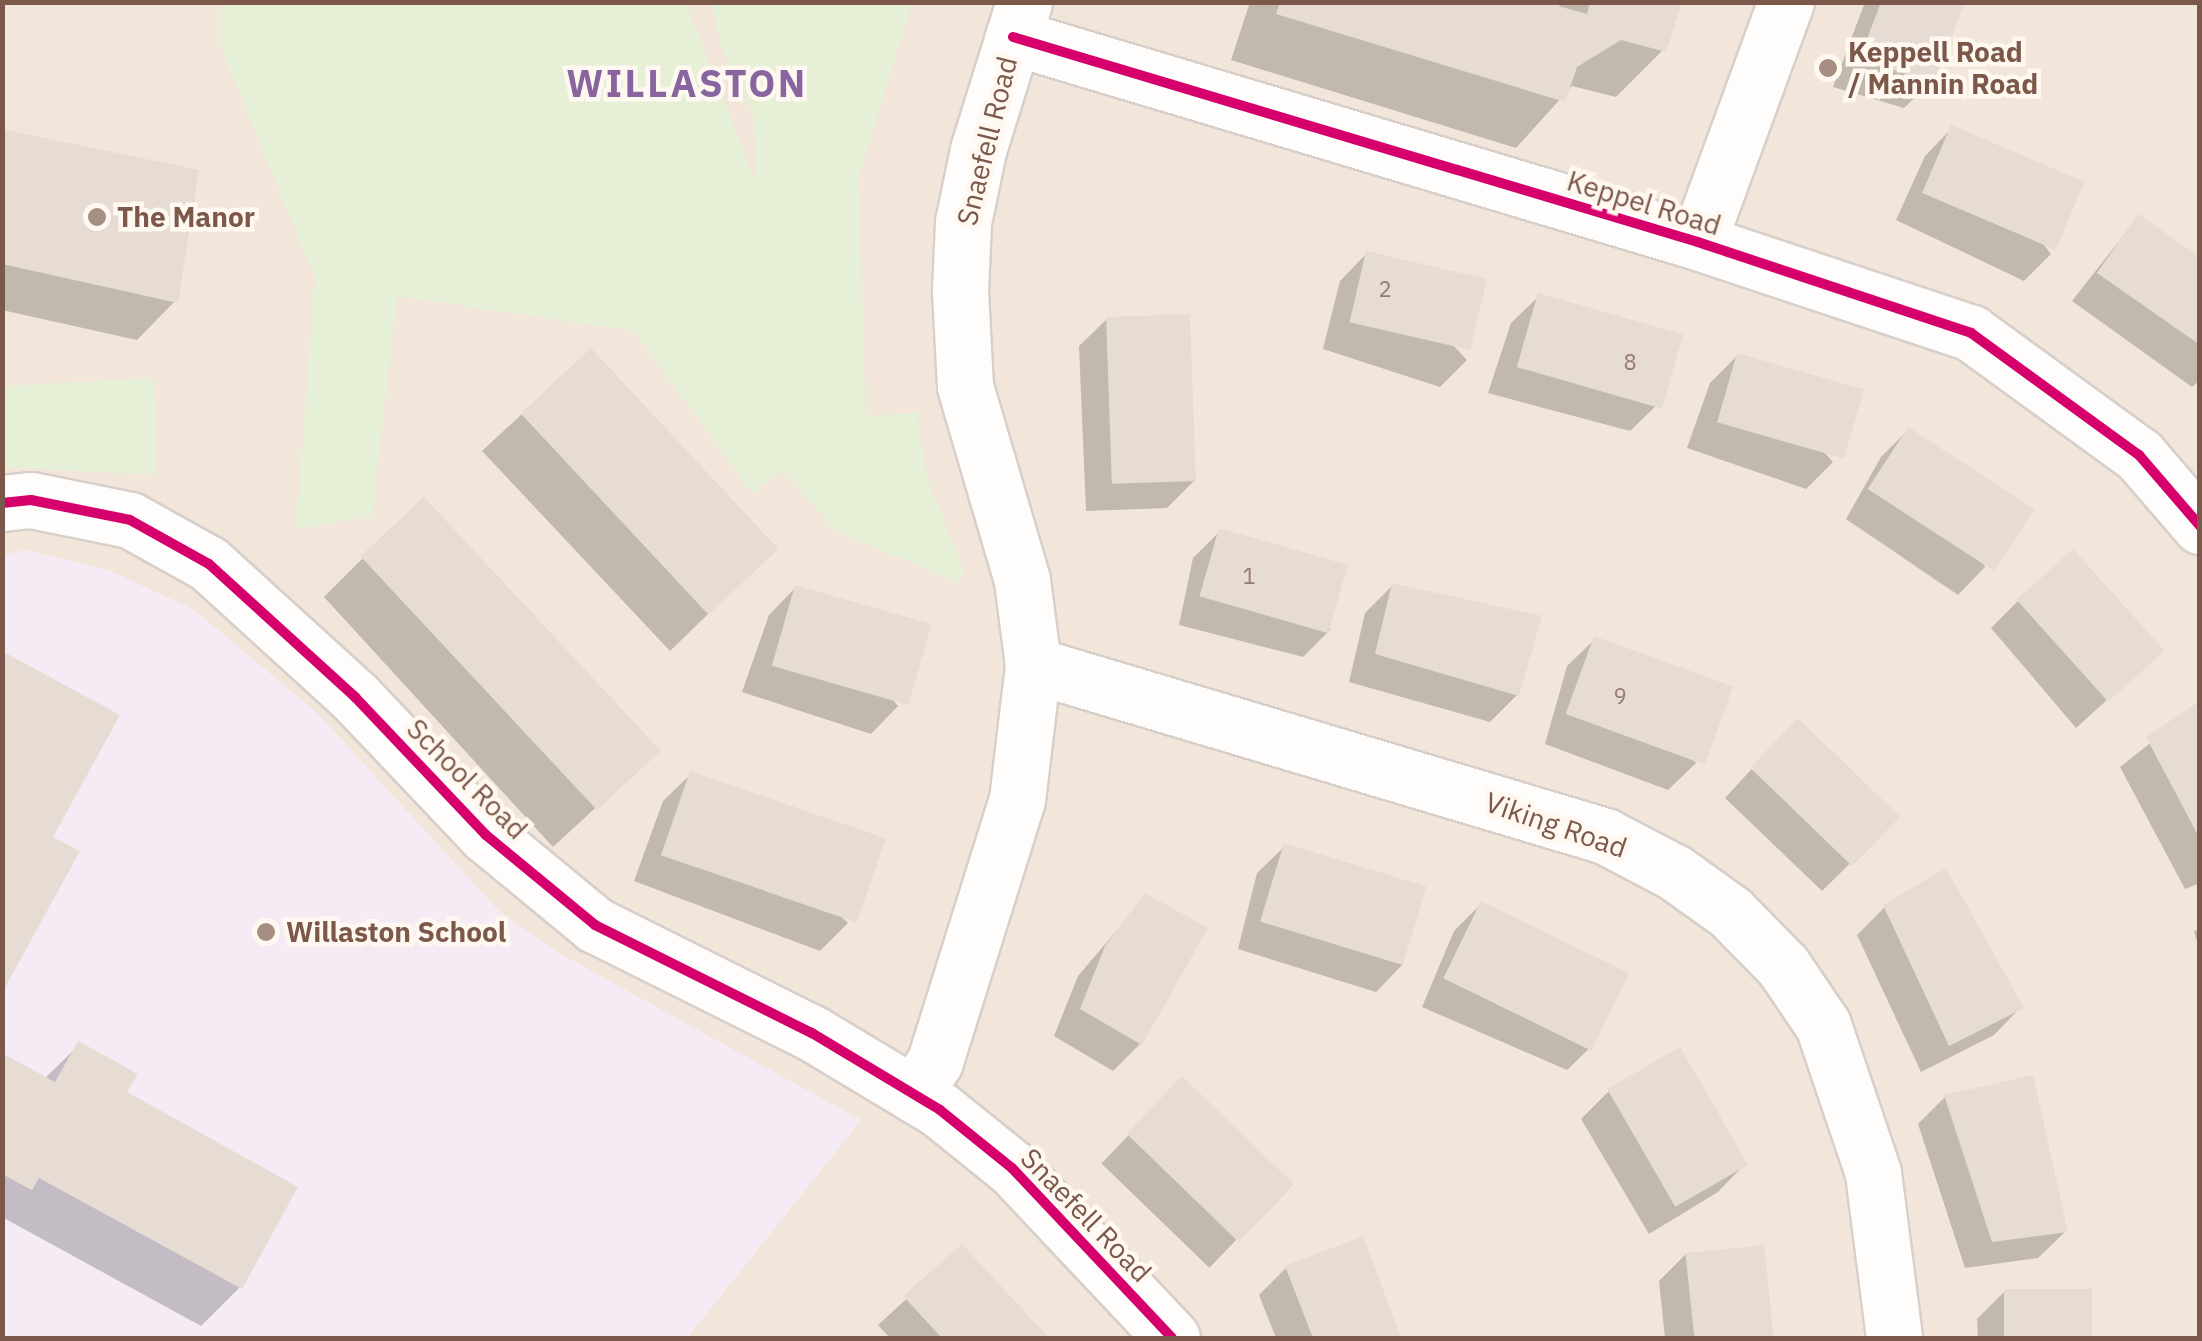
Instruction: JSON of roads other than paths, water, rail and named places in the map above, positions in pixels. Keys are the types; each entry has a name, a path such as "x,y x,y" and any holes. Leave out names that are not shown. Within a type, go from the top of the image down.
{"street":[{"path":"1698,242 1786,2"},
{"name":"Keppel Road","path":"1019,20 1971,333 2139,455 2200,526"},
{"name":"Snaefell Road","path":"1019,20 963,222 960,291 964,386 1022,580 1033,666 1017,800 935,1061 913,1094 1012,1168 1172,1338"},
{"name":"School Road","path":"2,502 31,500 130,520 209,564 355,697 486,835 595,925 812,1033 913,1094"},
{"name":"Viking Road","path":"1033,666 1605,836 1674,872 1730,912 1782,966 1824,1025 1872,1172 1894,1338"}],"place":[{"name":"Keppell Road / Mannin Road","path":"1828,68"},
{"name":"The Manor","path":"97,217"},
{"name":"Willaston School","path":"266,932"}],"district":[{"name":"WILLASTON","path":"687,83"}]}
